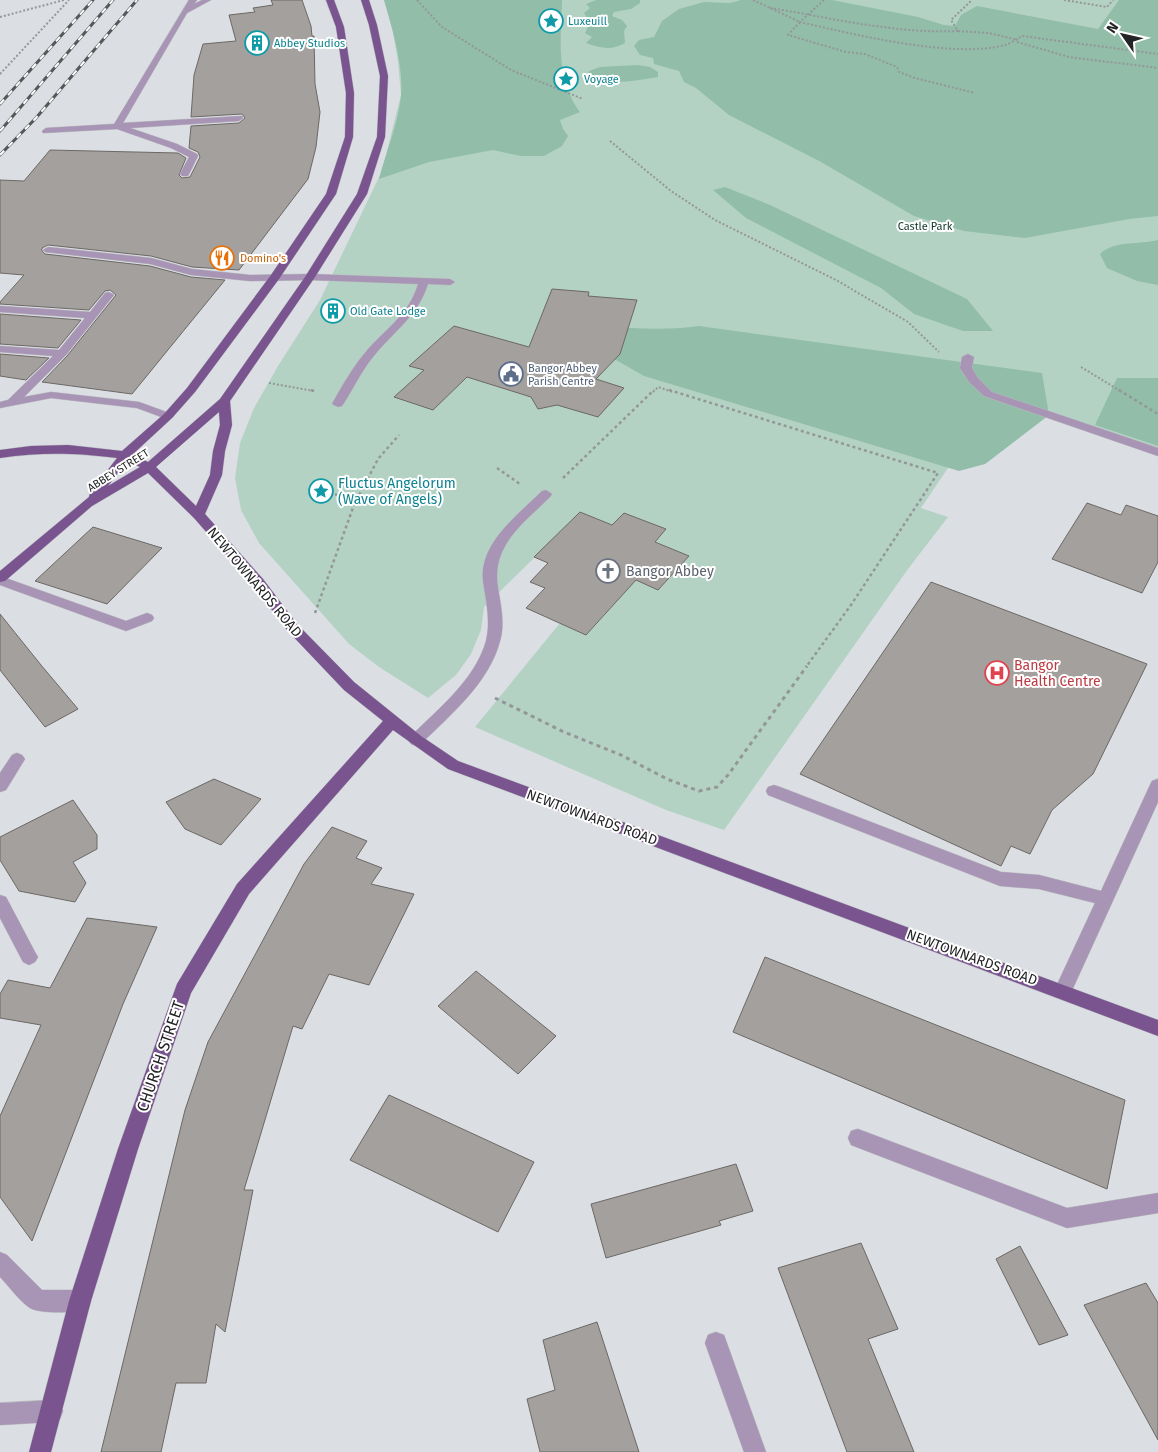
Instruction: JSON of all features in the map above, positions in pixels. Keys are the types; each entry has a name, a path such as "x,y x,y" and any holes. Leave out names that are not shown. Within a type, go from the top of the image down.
{"main road":[{"name":"ABBEY STREET","path":"88,504 125,454 168,416 191,390 275,277 332,194 349,137 350,88 340,27 330,0"},
{"name":"ABBEY STREET","path":"88,504 150,467 224,401 310,277 362,194 381,137 384,76 373,25 365,0"},
{"path":"198,515 216,475 219,451 226,425 224,401"},
{"path":"0,454 31,450 68,449 125,454"},
{"name":"NEWTOWNARDS ROAD","path":"125,454 150,467 198,515 258,582 292,627 349,686 416,740 453,765 1158,1028"},
{"path":"0,579 88,504"},
{"name":"CHURCH STREET","path":"40,1452 80,1301 128,1149 183,990 243,889 393,720"}],"street":[{"path":"117,126 184,12 194,0"},
{"path":"184,12 207,0"},
{"path":"46,131 239,118"},
{"path":"117,126 174,146 194,156 185,174"},
{"path":"48,250 151,261 191,272 250,278 310,277 450,282"},
{"path":"340,400 353,374 375,348 402,324 420,299 424,282"},
{"path":"12,402 62,353 109,295"},
{"path":"0,309 93,315"},
{"path":"0,349 62,353"},
{"path":"968,357 966,368 973,380 988,394 1158,452"},
{"path":"0,405 51,395 139,404 168,416"},
{"path":"416,740 482,668 493,642 496,618 489,571 494,554 500,542 546,494"},
{"path":"0,579 126,626 147,618"},
{"path":"0,786 17,760"},
{"path":"1063,991 1158,785"},
{"path":"774,791 1000,879 1039,882 1106,898"},
{"path":"0,902 30,957"},
{"path":"858,1138 1067,1218 1158,1204"},
{"path":"0,1262 37,1300 80,1301"},
{"path":"716,1343 754,1452"},
{"path":"0,1414 52,1411"}],"path":[{"path":"0,17 64,0"},
{"path":"0,74 69,0"},
{"path":"417,0 442,27 511,70 583,99"},
{"path":"753,0 800,22 872,38 937,47 1004,46 1018,41 1022,36 1158,54"},
{"path":"824,0 808,13 788,35 846,52 865,54 897,67 899,72 915,78 976,93"},
{"path":"958,30 951,20 972,0"},
{"path":"1064,0 1107,7 1113,0"},
{"path":"766,7 808,13 860,24 920,32 958,30 989,33 1018,41 1043,52 1074,59 1158,68"},
{"path":"610,141 671,191 715,220 836,280 908,322 939,352"},
{"path":"1081,367 1158,414"},
{"path":"264,382 340,400"},
{"path":"468,684 564,732 620,755 667,779 699,791 717,787 728,775 851,605 938,473 658,388 546,494"},
{"path":"314,616 358,497 378,459 399,435"},
{"path":"329,494 358,497"}],"green space":[{"name":"Castle Park","path":"384,0 1158,0 1158,450 1049,415 985,464 948,468 921,508 948,517 908,569 724,830 666,810 475,727 560,623 587,634 609,610 630,578 659,589 689,556 655,542 665,529 624,513 612,525 580,513 484,607 481,630 471,654 456,675 428,698 379,667 349,644 259,543 241,510 235,478 240,443 254,408 320,300 382,171 401,95 393,32"},
{"path":"384,0 562,0 561,58 563,72 566,86 580,112 560,120 568,136 562,146 544,156 521,156 493,150 429,162 379,179 397,117 401,96 401,73 397,48"},
{"path":"596,0 640,0 640,3 631,9 614,12 612,16 622,20 627,26 624,31 625,43 620,46 606,48 586,43 592,37 585,33 590,23 584,13 590,8 586,4"},
{"path":"741,0 832,0 955,26 961,15 977,6 1098,29 1119,0 1158,0 1158,216 1129,219 1025,238 964,231 914,216 821,162 729,115 696,88 684,82 679,71 654,64 653,58 640,55 634,46 639,40 654,37 662,21 679,9 704,2 730,3"},
{"path":"638,65 650,67 658,72 658,77 613,82 587,76 589,71 600,67"},
{"path":"725,187 770,205 967,299 993,331 963,331 914,314 881,288 746,218 713,190"},
{"path":"1158,240 1158,285 1137,281 1107,268 1100,254 1120,245"},
{"path":"552,321 643,329 699,326 1042,373 1049,415 985,464 959,471 644,376 616,360 577,344"},
{"path":"1117,378 1158,378 1158,446 1095,425"}],"building":[{"path":"271,0 302,0 311,26 312,36 314,36 315,84 320,112 316,147 308,179 239,270 192,267 151,256 48,245 42,248 45,254 150,266 191,277 225,280 132,394 42,382 67,356 116,295 110,290 105,291 89,310 0,304 24,275 0,273 0,180 24,181 50,150 178,153 186,158 179,175 182,178 190,177 200,157 198,152 189,148 191,126 239,123 245,118 242,114 191,117 194,75 203,44 236,41 229,15 255,12 253,8 273,5"},
{"name":"Bangor Abbey Parish Centre","path":"552,289 589,292 588,296 637,300 620,354 596,379 624,388 598,417 557,405 538,409 531,397 467,377 433,410 394,397 424,370 409,366 454,326 529,347"},
{"path":"0,314 81,320 58,348 0,344"},
{"path":"0,354 49,358 26,380 0,376"},
{"path":"1087,503 1121,515 1126,505 1158,516 1158,562 1142,593 1052,559"},
{"name":"Bangor Abbey","path":"580,512 612,525 624,513 666,529 655,542 689,556 658,590 636,580 586,635 526,608 545,588 530,582 548,563 534,557"},
{"path":"93,527 162,548 107,604 35,581"},
{"path":"931,582 1147,664 1093,774 1052,810 1030,854 1011,846 1001,866 800,774"},
{"path":"0,614 78,709 45,727 0,670"},
{"path":"214,779 261,799 221,845 185,829 166,802"},
{"path":"73,800 97,835 97,849 73,862 86,883 75,902 19,891 0,860 0,837"},
{"path":"332,827 367,841 356,858 382,868 371,884 414,894 369,985 329,974 302,1029 293,1026 244,1190 253,1190 225,1332 216,1324 206,1383 176,1383 161,1452 101,1452 185,1110 208,1042 304,864"},
{"path":"87,918 157,927 123,1004 32,1241 0,1197 0,1116 41,1025 0,1018 0,994 8,980 50,988"},
{"path":"765,957 1125,1100 1107,1189 733,1032"},
{"path":"476,971 556,1036 518,1074 438,1006"},
{"path":"389,1095 534,1162 498,1232 350,1160"},
{"path":"736,1164 753,1211 719,1221 721,1225 606,1258 591,1204"},
{"path":"861,1243 898,1329 868,1339 914,1452 847,1452 778,1268"},
{"path":"1020,1246 1068,1335 1039,1345 996,1259"},
{"path":"1146,1283 1158,1303 1158,1440 1084,1305"},
{"path":"597,1322 639,1452 540,1452 527,1399 555,1390 543,1340"}],"railway":[{"path":"0,104 93,0"},
{"path":"0,131 113,0"},
{"path":"0,155 36,118 137,0"}],"place":[{"name":"Luxeuill","path":"551,21"},
{"name":"Abbey Studios","path":"257,43"},
{"name":"Voyage","path":"566,79"},
{"name":"Domino's","path":"222,258"},
{"name":"Old Gate Lodge","path":"333,311"},
{"name":"Bangor Abbey Parish Centre","path":"511,374"},
{"name":"Fluctus Angelorum (Wave of Angels)","path":"321,491"},
{"name":"Bangor Abbey","path":"608,571"},
{"name":"Bangor Health Centre","path":"997,673"}]}
